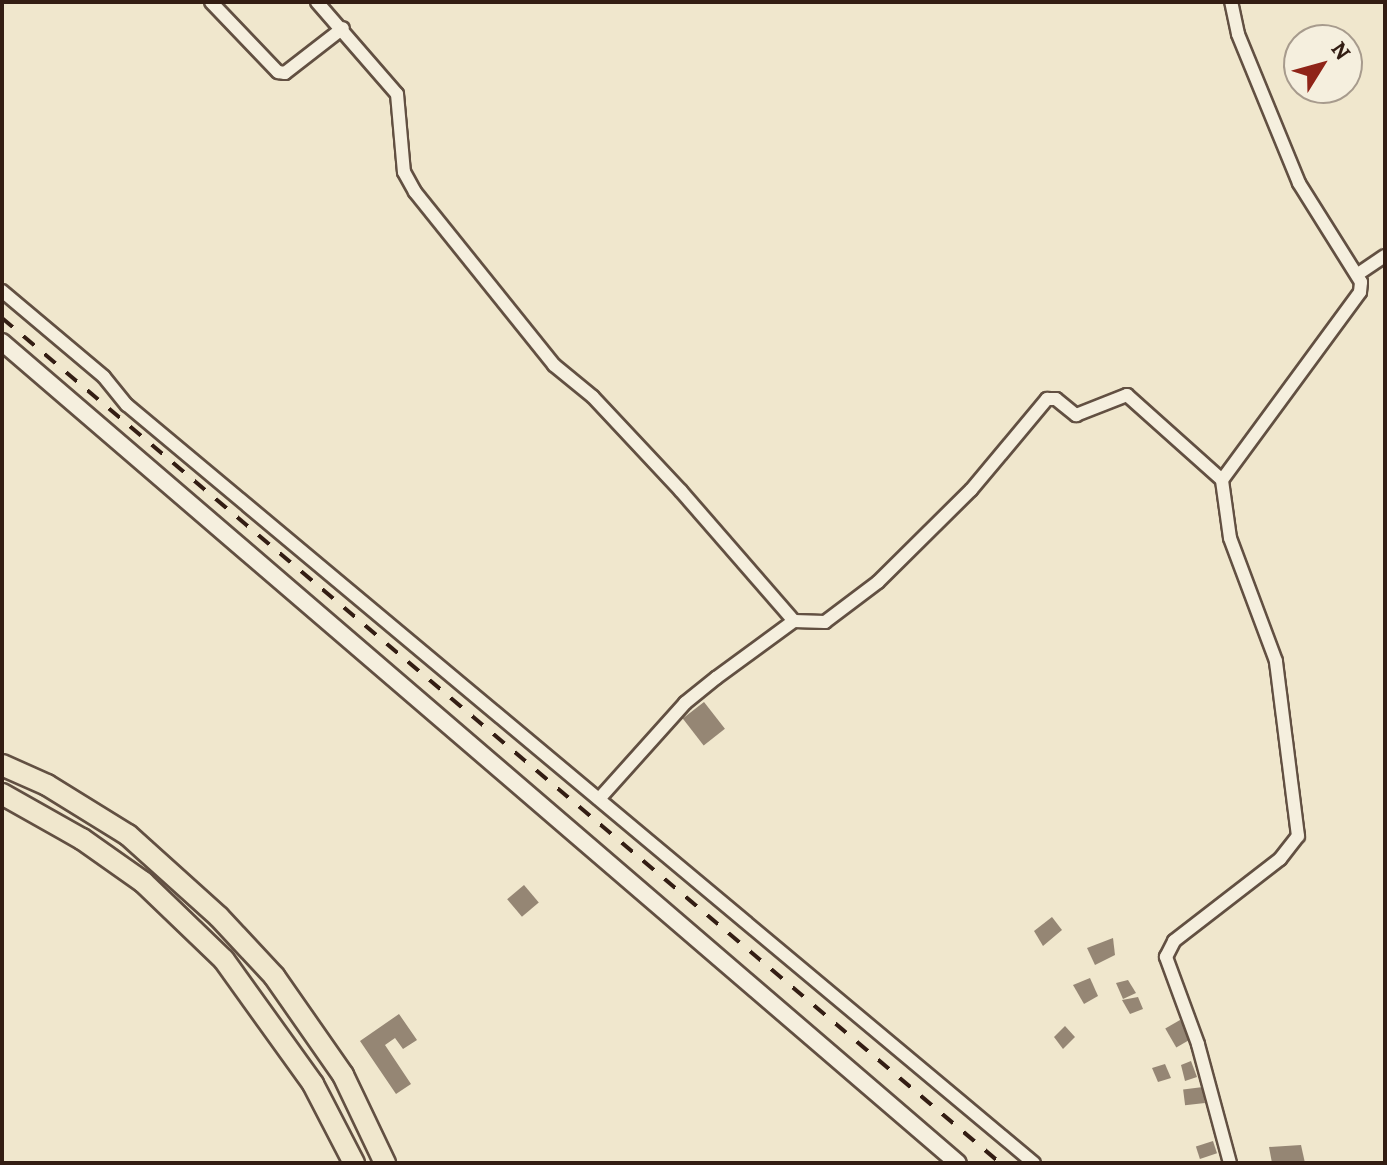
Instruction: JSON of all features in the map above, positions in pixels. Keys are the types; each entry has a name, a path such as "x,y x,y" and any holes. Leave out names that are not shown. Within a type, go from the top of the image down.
{"highway":[{"path":"2,765 47,785 128,835 219,917 274,976 343,1075 385,1163"},
{"path":"2,794 82,839 143,882 224,960 313,1084 354,1163"}],"street":[{"path":"211,2 278,72 285,73 343,28"},
{"path":"317,2 343,28 397,94 404,172 415,192 554,365 593,397 681,491 794,621"},
{"path":"1222,480 1360,292 1358,274 1299,183 1238,34 1231,2"},
{"path":"1358,274 1385,256"},
{"path":"2,291 104,377 127,405 1034,1163"},
{"path":"2,342 958,1163"},
{"path":"599,799 685,703 794,621 825,622 878,582 971,490 1047,399 1056,399 1076,415 1127,395 1222,480 1230,538 1276,661 1298,836 1280,859 1174,941 1166,957 1198,1044 1230,1163"}],"building":[{"path":"704,702 725,729 704,745 683,719"},
{"path":"524,885 539,903 522,917 507,899"},
{"path":"1052,917 1062,930 1043,946 1034,931"},
{"path":"1113,938 1115,955 1095,965 1087,948"},
{"path":"1090,978 1098,996 1084,1004 1073,985"},
{"path":"1128,980 1136,993 1123,999 1116,983"},
{"path":"1138,997 1143,1009 1130,1014 1122,1000"},
{"path":"399,1014 417,1040 403,1049 395,1038 385,1045 411,1084 396,1094 360,1041"},
{"path":"1180,1020 1191,1039 1176,1048 1165,1028"},
{"path":"1065,1026 1075,1037 1063,1049 1054,1037"},
{"path":"1191,1061 1197,1077 1185,1081 1181,1065"},
{"path":"1165,1064 1171,1078 1158,1082 1152,1068"},
{"path":"1203,1087 1205,1103 1185,1105 1183,1089"},
{"path":"1213,1141 1217,1153 1200,1159 1196,1147"},
{"path":"1301,1145 1305,1163 1272,1163 1269,1147"}],"railway":[{"path":"2,318 1000,1163"}]}
